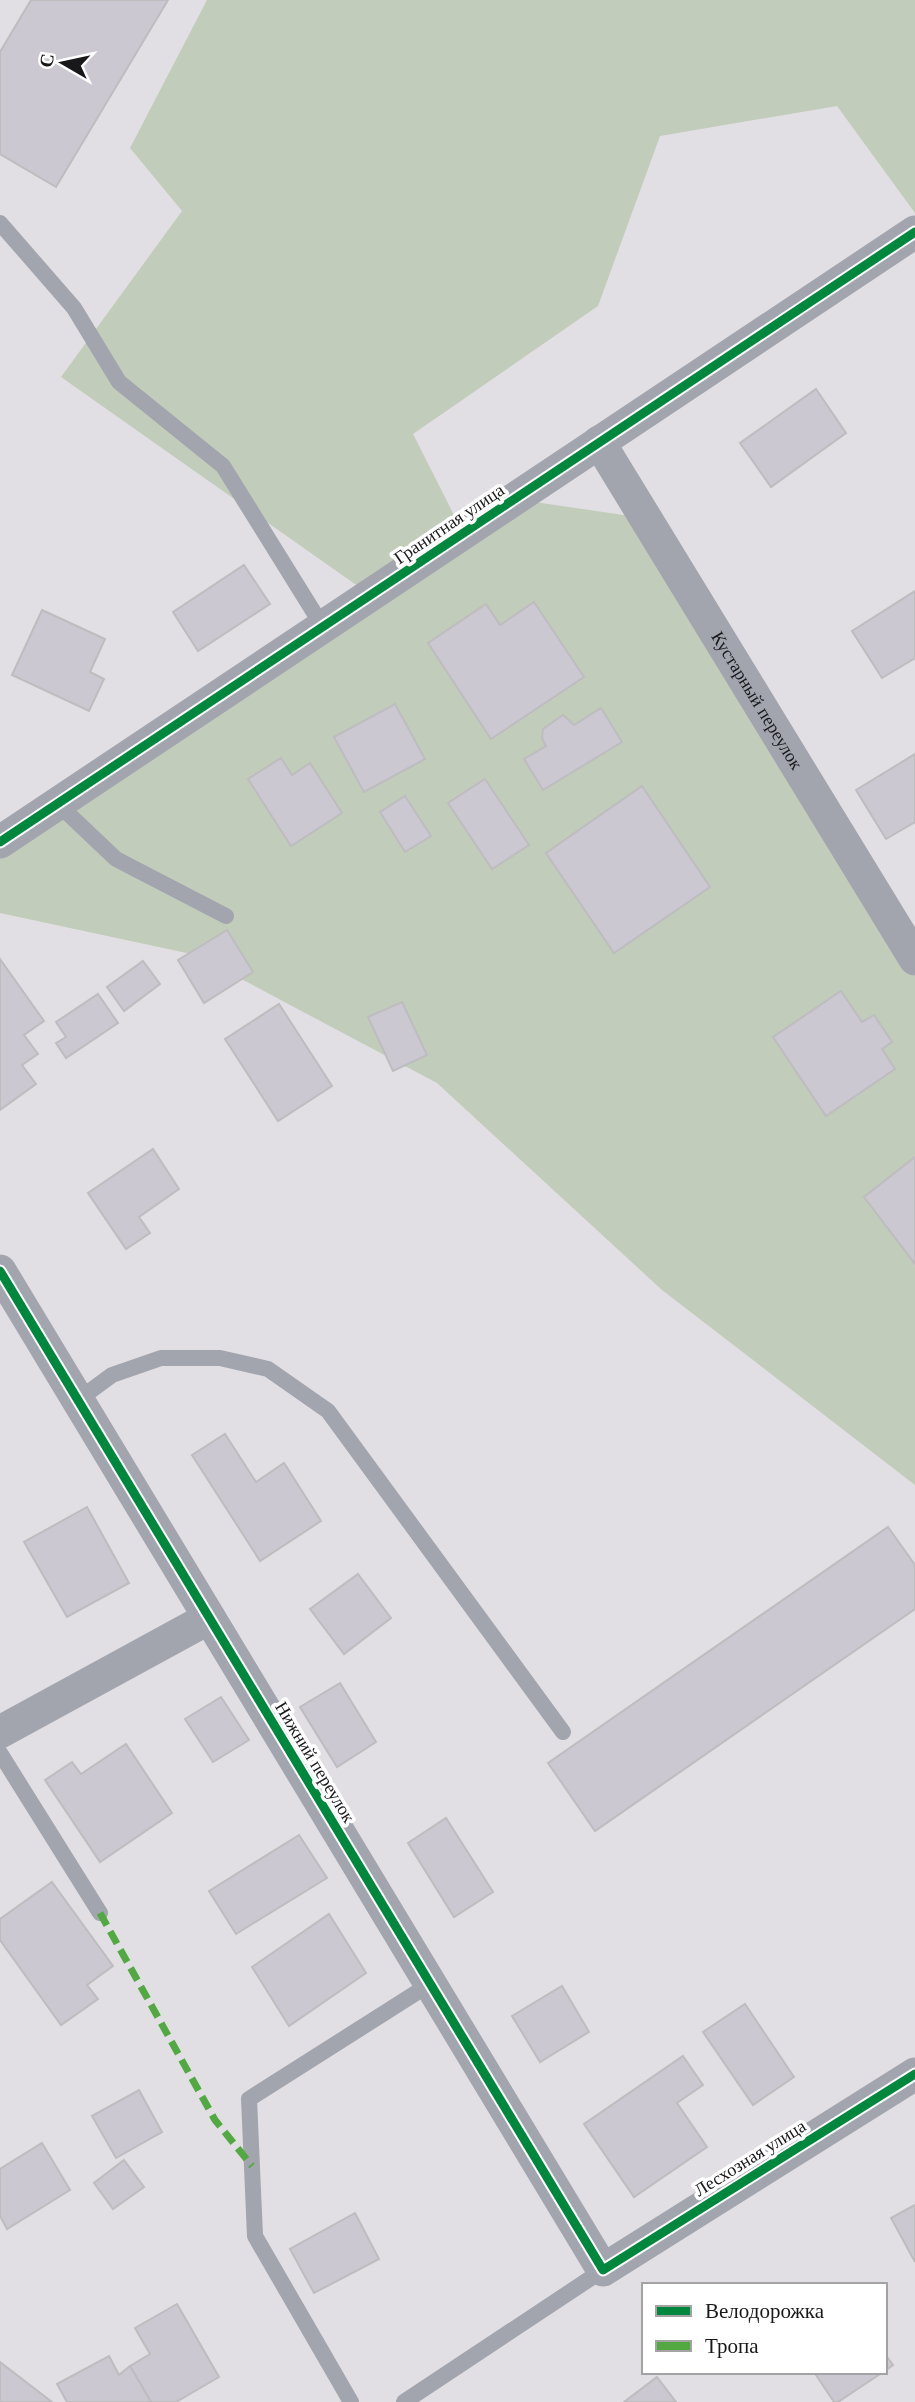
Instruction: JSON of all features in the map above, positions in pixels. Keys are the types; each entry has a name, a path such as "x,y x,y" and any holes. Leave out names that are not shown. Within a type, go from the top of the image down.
{"street":[{"name":"Гранитная улица","path":"3,836 58,804 915,232"},
{"name":"Кустарный переулок","path":"598,442 915,959"},
{"name":"Нижний переулок","path":"0,1271 603,2270"},
{"path":"0,1732 209,1618"},
{"name":"Лесхозная улица","path":"603,2270 915,2074"}],"lane":[{"path":"0,223 74,308 119,382 223,466 323,627"},
{"path":"58,804 116,859 226,916"},
{"path":"78,1400 112,1376 161,1357 220,1358 268,1369 328,1411 563,1732"},
{"path":"0,1753 100,1913"},
{"path":"351,2402 255,2236 249,2099 430,1984"},
{"path":"404,2402 603,2270"}],"green space":[{"path":"207,0 915,0 915,213 837,106 660,136 598,306 413,434 458,523 362,589 61,377 182,211 130,148"},
{"path":"514,499 644,518 915,959 915,1485 662,1290 437,1083 196,955 0,913 0,842"}],"building":[{"path":"31,0 168,0 56,187 0,154 0,52"},
{"path":"816,389 846,433 771,487 740,443"},
{"path":"244,565 270,604 198,651 173,612"},
{"path":"915,591 915,658 882,678 852,631"},
{"path":"534,602 584,677 491,739 428,643 486,604 500,625"},
{"path":"42,610 105,639 90,672 104,679 89,711 12,675"},
{"path":"395,704 425,759 364,792 334,737"},
{"path":"601,708 622,742 543,790 524,759 546,746 542,738 543,729 563,715 574,725"},
{"path":"915,754 915,822 886,839 856,790"},
{"path":"281,758 292,775 310,763 342,813 291,846 248,779"},
{"path":"485,779 529,845 492,869 448,803"},
{"path":"642,786 710,887 614,953 546,853"},
{"path":"405,796 431,836 405,852 380,812"},
{"path":"227,930 253,972 204,1003 178,960"},
{"path":"0,959 44,1021 24,1035 38,1054 22,1065 36,1084 0,1110"},
{"path":"143,961 160,984 124,1011 107,987"},
{"path":"841,991 862,1022 874,1015 892,1042 882,1049 895,1069 826,1116 773,1037"},
{"path":"98,994 118,1023 66,1058 56,1043 66,1037 56,1022"},
{"path":"402,1002 427,1055 393,1071 368,1017"},
{"path":"279,1004 332,1086 278,1121 225,1039"},
{"path":"153,1149 179,1189 139,1217 150,1233 126,1249 88,1193"},
{"path":"915,1157 915,1264 864,1197"},
{"path":"225,1434 256,1482 284,1463 321,1521 260,1561 192,1455"},
{"path":"87,1507 129,1583 67,1617 24,1542"},
{"path":"888,1527 915,1565 915,1609 595,1831 548,1763"},
{"path":"358,1574 391,1618 344,1654 310,1609"},
{"path":"340,1683 376,1742 337,1767 300,1707"},
{"path":"221,1697 249,1740 213,1762 185,1719"},
{"path":"126,1744 172,1813 100,1862 45,1780 72,1762 81,1774"},
{"path":"446,1818 493,1892 454,1917 408,1843"},
{"path":"299,1835 327,1878 236,1934 209,1891"},
{"path":"52,1882 113,1966 87,1985 98,1999 61,2025 0,1940 0,1919"},
{"path":"329,1914 366,1973 289,2026 252,1967"},
{"path":"562,1986 589,2032 540,2062 512,2016"},
{"path":"745,2004 794,2077 753,2105 703,2032"},
{"path":"683,2056 703,2085 677,2103 707,2147 634,2197 584,2124"},
{"path":"139,2090 162,2132 116,2158 92,2116"},
{"path":"42,2143 70,2190 7,2229 0,2216 0,2169"},
{"path":"124,2160 144,2187 113,2209 94,2183"},
{"path":"915,2205 915,2262 891,2218"},
{"path":"355,2213 379,2259 314,2293 290,2249"},
{"path":"177,2304 219,2377 176,2402 151,2402 130,2366 150,2354 135,2328"},
{"path":"109,2356 119,2375 130,2366 151,2402 67,2402 57,2384"},
{"path":"887,2357 893,2365 887,2370"},
{"path":"0,2362 52,2402 0,2402"},
{"path":"815,2374 880,2374 838,2402 834,2402"},
{"path":"657,2377 676,2402 624,2402"}],"marked path":[{"path":"100,1913 215,2120 252,2166"}],"cycle path":[{"path":"0,842 915,232"},
{"path":"0,1271 603,2270 915,2074"}]}
